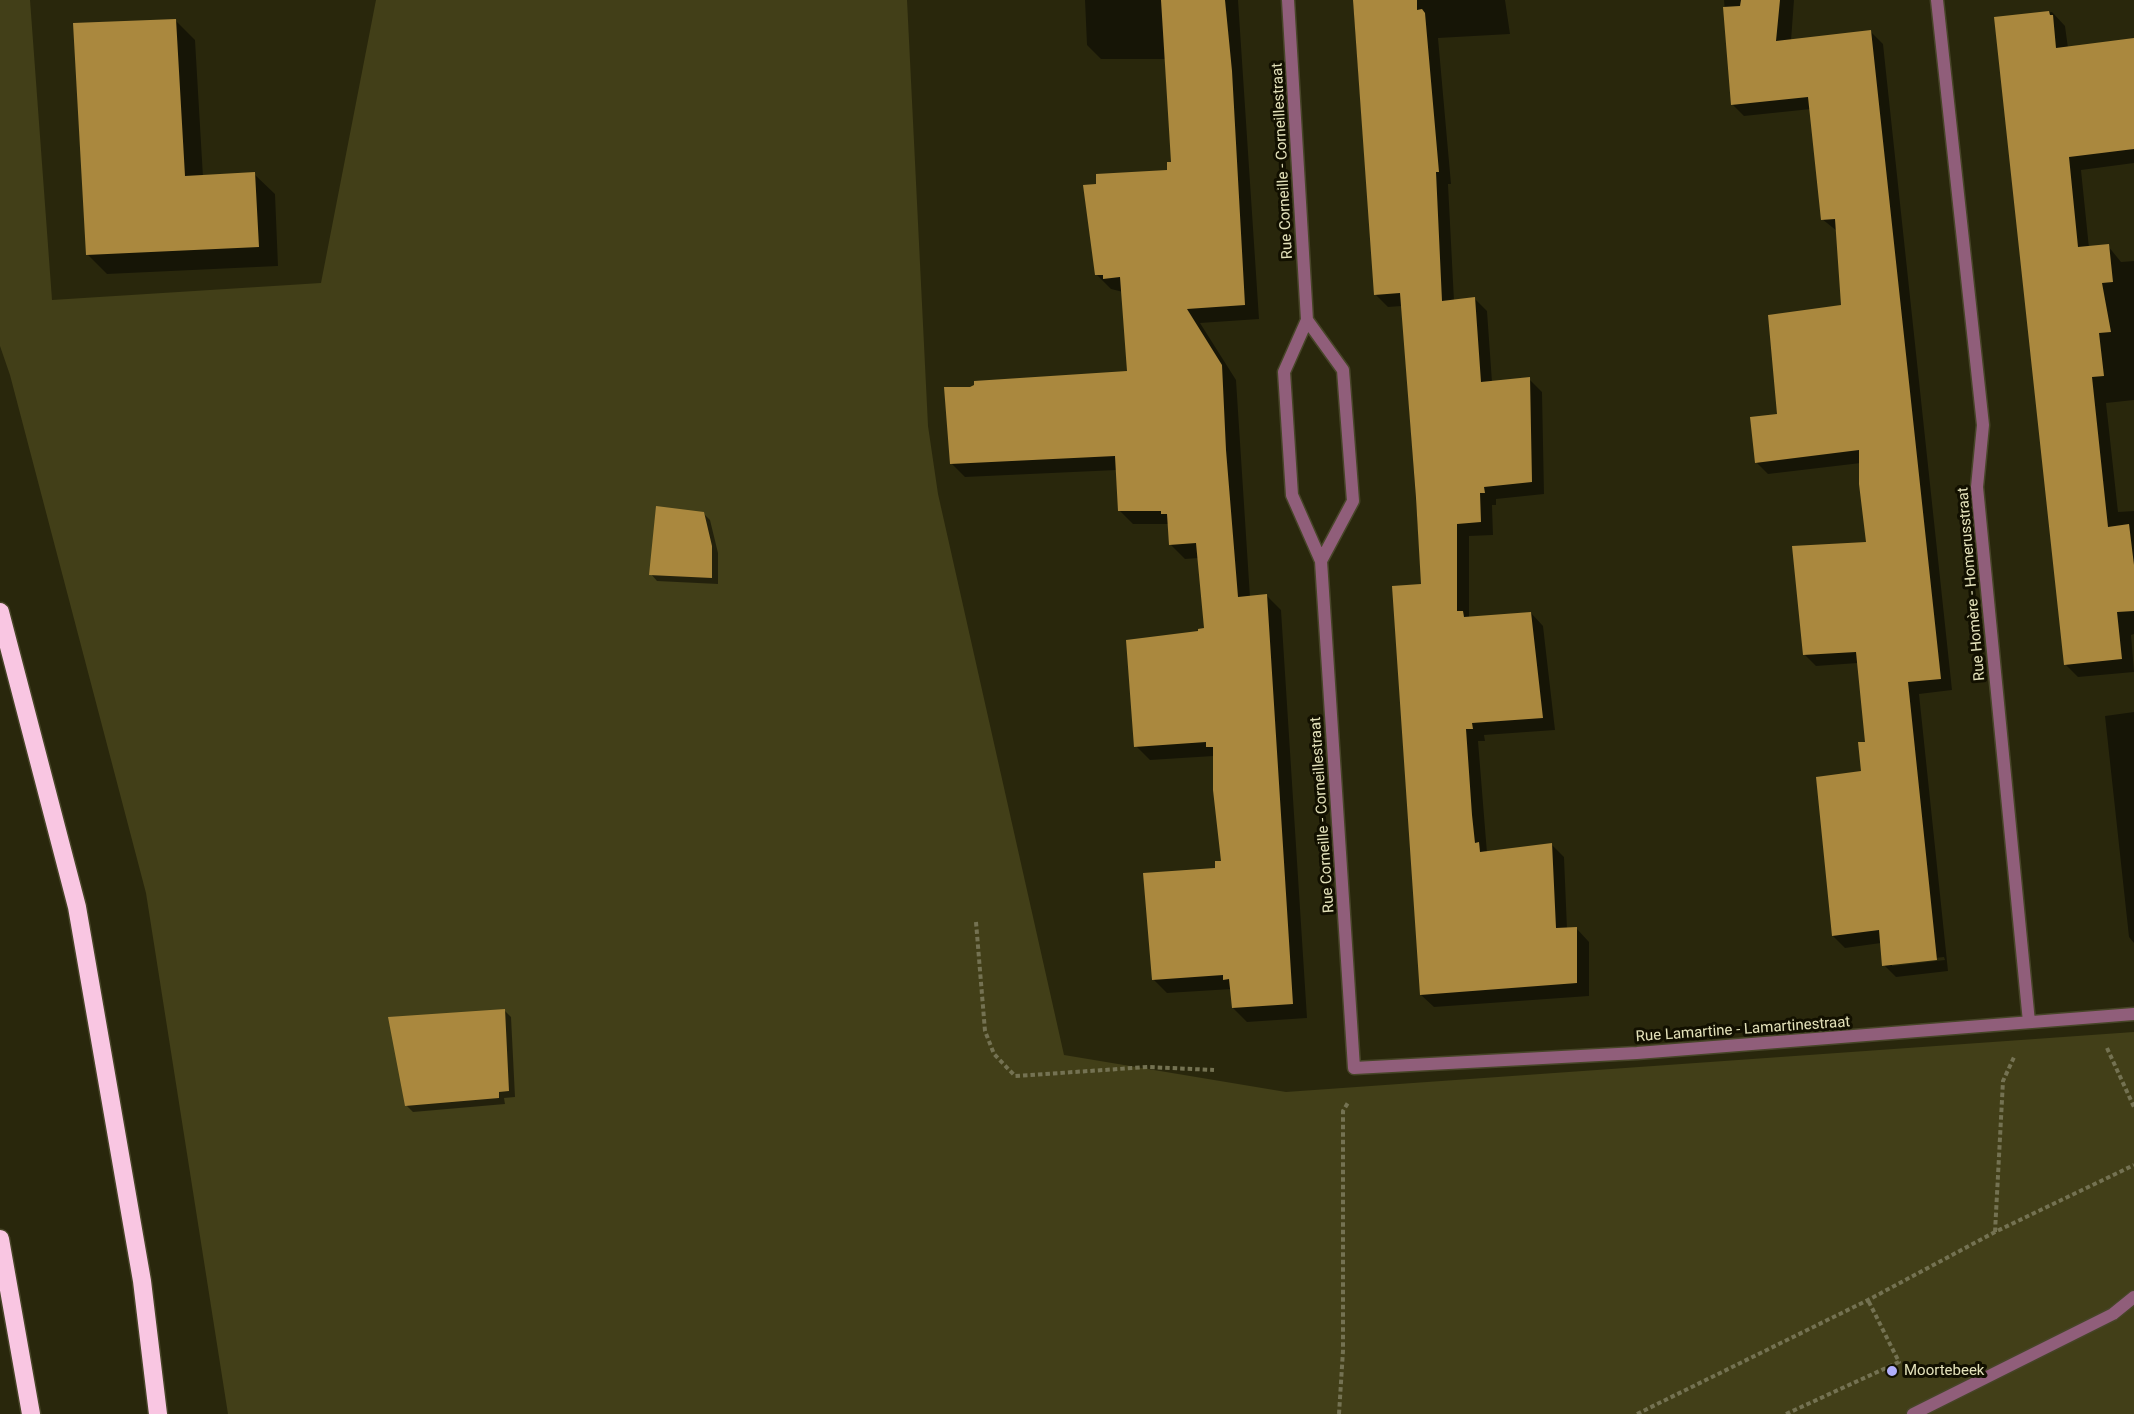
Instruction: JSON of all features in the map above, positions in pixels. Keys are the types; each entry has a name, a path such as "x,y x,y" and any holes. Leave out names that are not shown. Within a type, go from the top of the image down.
{"highway":[{"path":"0,612 77,907 142,1281 158,1414"},
{"path":"0,1239 31,1414"}],"street":[{"name":"Rue Corneille - Corneillestraat","path":"1288,0 1307,320 1284,372 1292,495 1321,561 1354,1068"},
{"name":"Rue Homère - Homerusstraat","path":"1937,0 1983,425 1977,487 2029,1022"},
{"path":"1307,320 1343,370 1353,501 1321,561"},
{"name":"Rue Lamartine - Lamartinestraat","path":"1354,1068 1637,1053 2134,1014"},
{"path":"1913,1414 2113,1314 2134,1298"},
{"path":"2113,1314 2134,1312"}],"path":[{"path":"976,922 985,1031 994,1054 1015,1076 1148,1067 1214,1071"},
{"path":"2094,1017 2134,1107"},
{"path":"1995,1232 2003,1081 2029,1022"},
{"path":"1339,1414 1343,1351 1343,1111 1371,1067"},
{"path":"1637,1414 1868,1299 1995,1232 2134,1165"},
{"path":"1786,1414 1899,1362 1868,1299"}],"shaded area":[{"path":"0,0 30,0 52,300 321,283 376,0 907,0 928,426 938,494 1064,1055 1286,1092 2134,1032 2134,1414 228,1414 146,893 10,375 0,346"}],"building":[{"path":"1161,0 1225,0 1232,71 1245,305 1187,309 1222,365 1226,450 1238,597 1267,594 1293,1004 1232,1008 1229,979 1223,980 1223,975 1152,980 1143,873 1215,868 1215,861 1221,861 1213,790 1213,747 1206,747 1206,742 1134,747 1126,640 1198,631 1204,628 1196,543 1169,545 1167,514 1161,514 1161,511 1118,511 1115,456 950,464 944,387 970,387 974,385 974,381 1127,371 1120,277 1103,279 1103,275 1095,275 1083,185 1096,184 1096,174 1167,170 1167,162 1171,162"},
{"path":"1353,0 1417,0 1417,10 1422,9 1425,13 1439,172 1436,172 1442,301 1475,297 1481,382 1530,377 1532,482 1484,487 1485,493 1480,493 1481,522 1457,524 1457,611 1463,611 1464,617 1531,612 1543,718 1472,723 1473,729 1466,729 1472,815 1475,843 1479,842 1480,852 1552,843 1556,928 1577,927 1577,983 1420,995 1392,586 1421,584 1416,498 1400,293 1374,295"},
{"path":"1741,0 1780,0 1776,41 1871,30 1941,679 1908,682 1937,960 1882,966 1879,930 1832,936 1816,777 1861,771 1858,742 1865,742 1856,652 1803,655 1792,546 1866,542 1859,484 1859,450 1755,463 1750,417 1777,414 1768,315 1841,305 1835,219 1821,220 1808,97 1731,105 1723,7 1740,6"},
{"path":"2049,11 2050,15 2053,15 2056,48 2134,38 2134,149 2069,157 2078,247 2109,244 2113,282 2102,283 2111,332 2099,333 2104,376 2092,377 2108,527 2129,524 2134,565 2134,611 2117,612 2122,659 2064,665 1994,17"},
{"path":"176,19 185,176 255,172 259,247 86,255 73,23"},
{"path":"656,506 704,512 712,546 712,578 649,575"},
{"path":"505,1009 509,1091 499,1092 499,1098 405,1106 388,1017"}],"place":[{"name":"Moortebeek","path":"1892,1371"}]}
